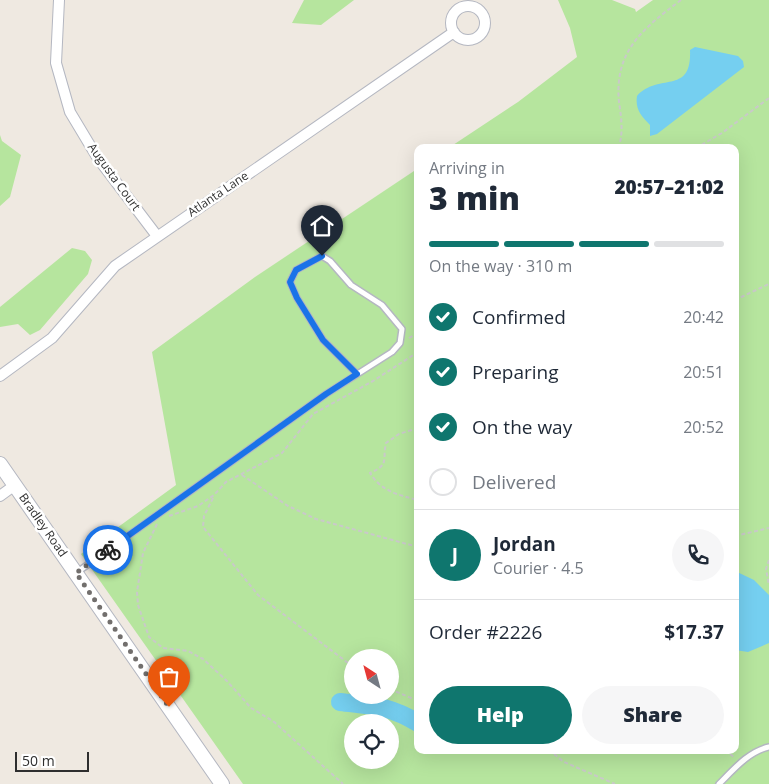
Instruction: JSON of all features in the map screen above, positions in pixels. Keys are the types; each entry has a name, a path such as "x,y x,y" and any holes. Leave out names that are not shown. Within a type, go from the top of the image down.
{"street":[{"name":"Augusta Court","path":"60,0 56,63 70,112 97,157 157,236"},
{"name":"Atlanta Lane","path":"0,376 52,338 115,266 454,32"},
{"name":"Bradley Road","path":"0,464 222,784"},
{"path":"0,496 15,485"}],"lane":[{"path":"76,573 326,394 392,352 400,343 402,329 382,305 351,285 330,261 322,256 296,270 290,282 297,298 323,340 357,374"},
{"path":"719,784 741,763 763,748 769,747"}],"path":[{"path":"620,144 621,119 618,87 624,61 640,33 681,0"},
{"path":"703,144 722,133 769,98"},
{"path":"739,298 769,284"},
{"path":"344,660 290,621 250,588 203,527 204,516 214,496 226,482 282,453 313,414 373,381 414,355"},
{"path":"414,429 399,434 386,443 385,464 382,468 370,473 375,481 386,491 414,499"},
{"path":"242,475 288,506 316,519 414,546"},
{"path":"166,517 198,506 214,496"},
{"path":"159,522 150,534 142,553 137,592 138,605 149,637 163,648 188,651 208,663 251,708 273,721 343,784"},
{"path":"739,535 769,528"},
{"path":"769,560 766,569 769,585"},
{"path":"399,693 414,699"},
{"path":"554,754 564,762 615,784"},
{"path":"730,754 741,763"}],"green space":[{"path":"304,0 354,0 321,25 292,23"},
{"path":"558,0 612,0 635,9 636,12 653,0 769,0 769,784 243,784 81,554 176,485 152,352 255,277 414,171 414,754 739,754 739,144 455,144 518,102 577,57 570,28"},
{"path":"0,135 2,141 21,155 10,197 0,206"},
{"path":"72,248 85,251 92,260 88,274 40,330 30,335 18,324 0,327 0,307"}],"water":[{"path":"695,47 738,56 743,61 744,67 657,134 650,136 650,125 639,112 637,96 646,89 680,78 686,73 690,50"},
{"path":"739,573 754,580 769,595 769,643 748,652 739,651"}],"waterway":[{"path":"340,702 389,710 414,721"}],"way so far":[{"path":"108,550 76,573 169,707"}],"route":[{"path":"108,550 326,394 357,374 323,340 297,298 290,282 296,270 322,256"}]}
